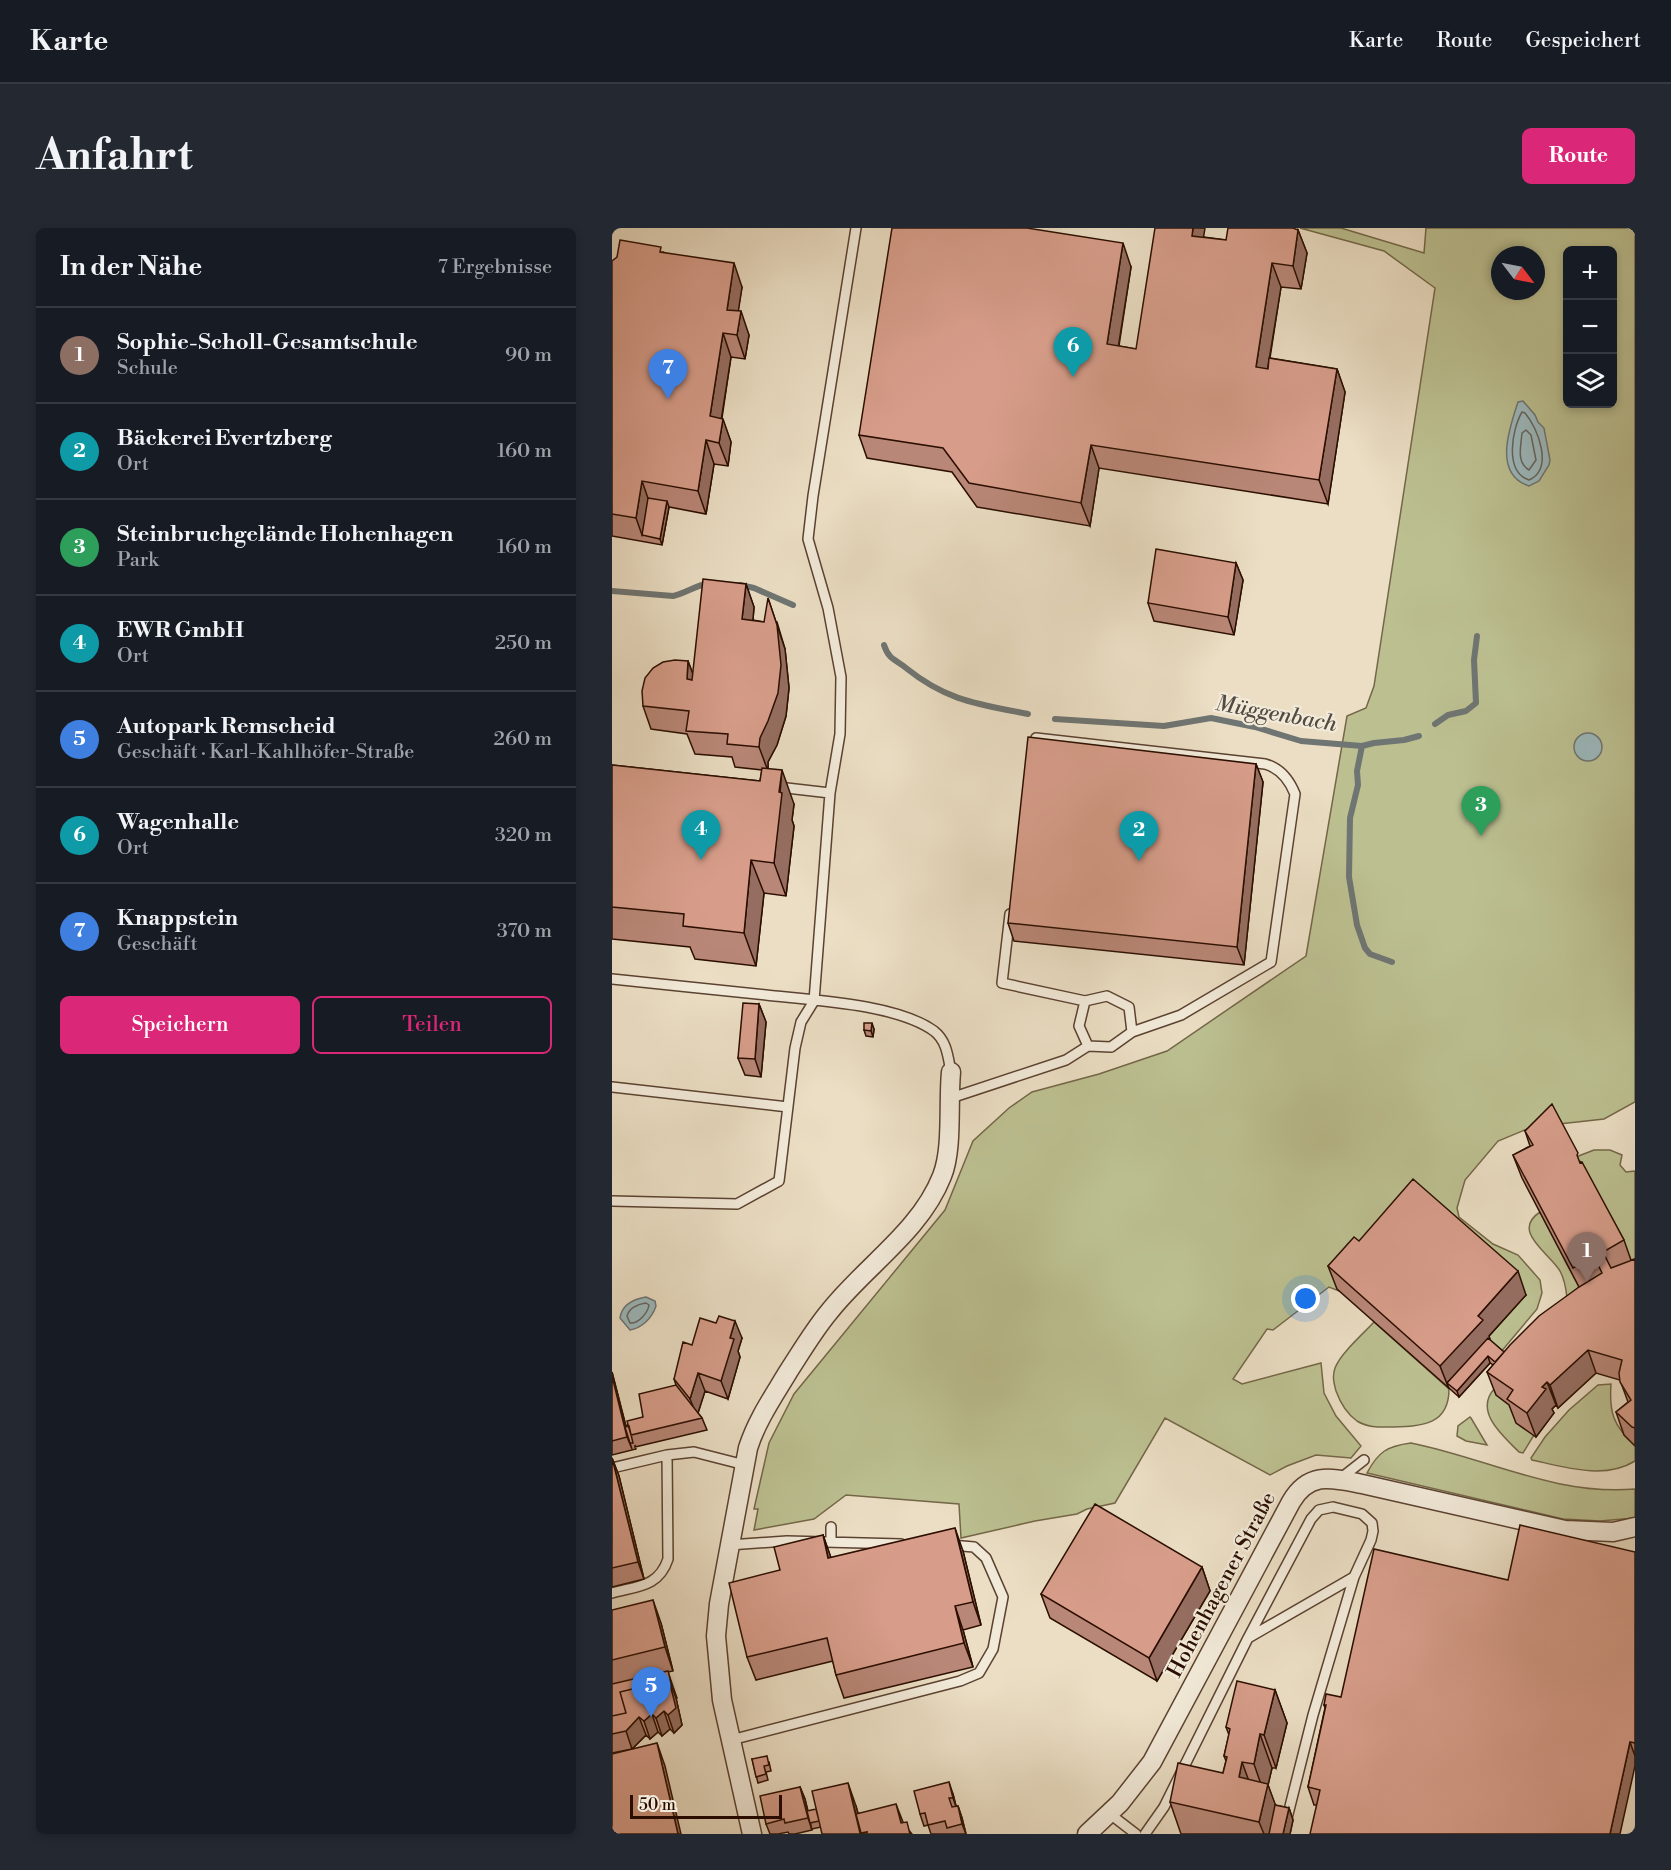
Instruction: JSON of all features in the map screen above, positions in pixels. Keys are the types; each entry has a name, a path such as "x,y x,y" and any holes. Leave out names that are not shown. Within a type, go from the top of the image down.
{"street":[{"path":"752,1834 722,1700 716,1636 729,1545 745,1465 756,1425 829,1311 907,1230 930,1201 943,1174 948,1148 948,1099 951,1072"},
{"name":"Hohenhagener Straße","path":"1087,1834 1110,1814 1137,1784 1152,1762 1296,1493 1310,1481 1339,1480 1565,1530 1613,1532 1635,1527"}],"lane":[{"path":"612,1201 737,1204 779,1181 795,1048 801,1022 814,1001 830,793 840,734 841,677 828,608 808,539 856,228"},
{"path":"948,1099 1066,1060 1088,1046 1111,1047 1132,1032 1181,1015 1271,962 1294,794 1283,774 1275,767 1265,764 1029,737 1028,749"},
{"path":"770,786 830,793"},
{"path":"1011,901 1002,983 1085,1001 1107,996 1129,1007 1132,1032"},
{"path":"612,979 887,1011 925,1026 936,1033 944,1042 951,1072"},
{"path":"1085,1001 1079,1026 1088,1046"},
{"path":"612,1087 788,1107"},
{"path":"612,1468 667,1455 694,1452 745,1465"},
{"path":"612,1593 654,1582 664,1572 668,1559 667,1455"},
{"path":"1339,1480 1364,1460"},
{"path":"1145,1834 1164,1808 1248,1638 1311,1519 1319,1510 1333,1507 1362,1514 1372,1523 1373,1531 1354,1577 1313,1715 1283,1834"},
{"path":"831,1527 831,1542"},
{"path":"729,1545 787,1541 911,1544"},
{"path":"730,1740 960,1681 979,1672 993,1649 1003,1597 986,1558 974,1547 945,1545"},
{"path":"1248,1638 1354,1577"},
{"path":"1110,1814 1136,1834"}],"green space":[{"path":"1300,228 1341,228 1424,253 1426,228 1631,228 1635,230 1635,1102 1604,1119 1532,1127 1498,1141 1465,1180 1457,1208 1459,1217 1493,1244 1518,1255 1540,1280 1542,1293 1537,1309 1500,1353 1329,1287 1273,1330 1267,1329 1233,1379 1242,1384 1321,1363 1324,1393 1336,1416 1361,1446 1351,1458 1316,1455 1270,1475 1165,1418 1115,1503 1087,1509 1077,1514 961,1538 959,1504 846,1495 814,1519 754,1530 758,1509 754,1509 769,1443 794,1394 945,1210 973,1141 1009,1108 1032,1092 1099,1074 1167,1051 1306,956 1347,716 1366,708 1374,686 1435,288 1384,251"},
{"path":"1594,1150 1610,1150 1622,1155 1620,1165 1626,1172 1635,1171 1635,1285 1576,1157"},
{"path":"1540,1212 1581,1291 1567,1298 1560,1271 1530,1234 1529,1227 1532,1219"},
{"path":"1374,1322 1449,1389 1448,1401 1439,1417 1414,1426 1384,1427 1361,1423 1347,1411 1336,1391 1335,1368 1347,1350"},
{"path":"1611,1384 1614,1418 1617,1425 1635,1445 1635,1461 1623,1467 1598,1471 1532,1460 1531,1458 1545,1437 1569,1410 1598,1385"},
{"path":"1495,1388 1521,1414 1534,1435 1523,1453 1519,1452 1499,1431 1489,1414 1487,1405"},
{"path":"1470,1417 1487,1445 1466,1441 1457,1436 1458,1426"},
{"path":"1411,1443 1577,1487 1606,1490 1635,1489 1635,1518 1600,1521 1563,1519 1367,1473 1384,1451"}],"water":[{"path":"1523,401 1544,428 1550,460 1539,481 1529,486 1518,480 1511,472 1507,461 1511,425 1518,402"},
{"path":"1588,733 1598,737 1602,747 1598,757 1588,761 1578,757 1574,747 1578,737"},
{"path":"646,1297 655,1301 656,1306 642,1325 630,1330 620,1318 621,1313 629,1303"}],"building":[{"path":"892,228 1027,228 1123,243 1107,344 1136,349 1155,228 1193,228 1192,236 1226,240 1228,228 1293,228 1298,230 1293,266 1272,263 1256,367 1268,369 1269,358 1337,369 1319,480 1091,445 1081,503 969,483 943,448 859,435"},
{"path":"620,240 661,247 660,252 734,263 727,310 741,311 737,335 723,333 710,416 723,419 719,443 706,440 698,491 642,481 636,518 612,514 612,261 617,257"},
{"path":"648,498 667,501 660,539 642,535"},
{"path":"1156,549 1236,563 1228,617 1148,603"},
{"path":"703,579 746,584 742,619 764,622 768,598 777,625 781,665 778,693 760,738 759,747 727,744 728,734 686,731 689,711 643,706 642,691 645,678 653,668 663,662 688,661 687,679 692,680"},
{"path":"1028,737 1256,764 1237,947 1008,923"},
{"path":"612,765 760,781 762,768 782,770 779,792 782,793 774,863 751,860 744,933 683,926 684,914 612,907"},
{"path":"743,1003 759,1004 755,1059 738,1058"},
{"path":"864,1023 872,1023 871,1031 864,1030"},
{"path":"1552,1104 1578,1153 1580,1163 1582,1162 1624,1240 1603,1252 1611,1268 1635,1259 1635,1428 1616,1412 1631,1400 1620,1382 1619,1373 1622,1360 1588,1350 1550,1385 1547,1382 1542,1387 1546,1389 1527,1413 1507,1399 1513,1390 1487,1372 1539,1316 1602,1273 1594,1256 1573,1268 1513,1155 1533,1145 1525,1131"},
{"path":"1413,1179 1518,1271 1478,1316 1483,1320 1440,1366 1328,1266 1354,1237 1359,1241"},
{"path":"719,1316 735,1321 730,1338 734,1339 721,1381 698,1373 690,1399 674,1379 683,1342 692,1345 700,1318 716,1323"},
{"path":"1488,1338 1504,1352 1495,1362 1488,1356 1457,1391 1447,1383"},
{"path":"612,1376 627,1437 612,1441"},
{"path":"676,1385 702,1418 631,1435 627,1421 643,1417 639,1394"},
{"path":"629,1426 633,1443 630,1443 625,1427"},
{"path":"612,1458 638,1562 612,1568"},
{"path":"1095,1504 1202,1567 1149,1658 1041,1594"},
{"path":"1520,1525 1635,1552 1635,1743 1630,1742 1610,1834 1310,1834 1320,1790 1308,1787 1326,1705 1324,1705 1326,1694 1341,1697 1374,1549 1508,1580"},
{"path":"955,1528 973,1602 955,1606 964,1643 836,1675 827,1638 747,1657 729,1583 780,1570 774,1547 823,1535 828,1558"},
{"path":"653,1600 665,1647 612,1660 612,1610"},
{"path":"668,1671 672,1686 669,1680 620,1692 626,1713 612,1716 612,1684"},
{"path":"669,1680 676,1708 668,1715 664,1711 656,1718 652,1714 644,1721 639,1717 626,1731 612,1734 612,1716 626,1713 620,1692"},
{"path":"1237,1681 1275,1690 1264,1735 1260,1734 1254,1764 1242,1762 1239,1777 1268,1784 1259,1822 1170,1802 1178,1763 1223,1773 1230,1729 1226,1727"},
{"path":"657,1743 678,1834 612,1834 612,1754"},
{"path":"767,1756 769,1765 764,1766 766,1774 756,1777 752,1759"},
{"path":"949,1782 953,1798 949,1798 952,1807 958,1806 962,1824 947,1828 945,1821 928,1825 925,1813 920,1814 914,1791"},
{"path":"848,1783 860,1833 867,1832 867,1834 822,1834 812,1791"},
{"path":"800,1787 808,1818 785,1823 784,1819 766,1824 760,1796"},
{"path":"896,1804 901,1823 907,1822 910,1834 861,1833 856,1814"},
{"path":"1275,1805 1289,1808 1283,1834 1269,1834"},
{"path":"816,1809 819,1821 810,1823 807,1811"}],"waterway":[{"name":"Müggenbach","path":"612,591 673,596 710,583"},
{"name":"Müggenbach","path":"740,585 754,588 793,605"},
{"name":"Müggenbach","path":"1435,724 1448,715 1466,711 1476,703 1474,660 1477,636"},
{"name":"Müggenbach","path":"884,645 893,659 935,688 964,700 1028,714"},
{"name":"Müggenbach","path":"1055,719 1164,726 1211,718 1255,727 1301,741 1362,746 1419,736"},
{"path":"1362,746 1357,771 1358,785 1350,818 1349,877 1357,925 1365,948 1370,954 1392,962"}],"place":[{"name":"Wagenhalle","path":"1073,377"},
{"name":"Knappstein","path":"668,399"},
{"name":"Steinbruchgelände Hohenhagen","path":"1481,836"},
{"name":"EWR GmbH","path":"701,860"},
{"name":"Bäckerei Evertzberg","path":"1139,861"},
{"name":"Sophie-Scholl-Gesamtschule","path":"1587,1282"},
{"name":"Autopark Remscheid","path":"651,1717"}]}
